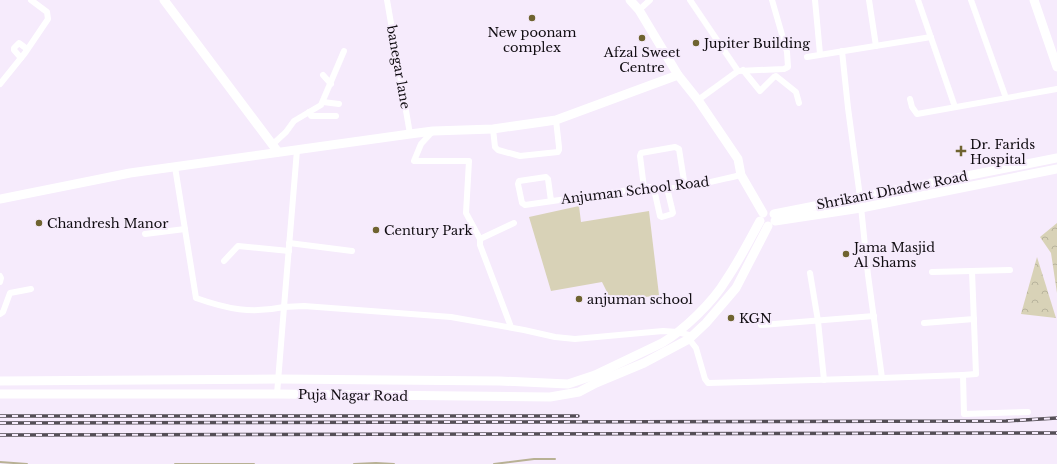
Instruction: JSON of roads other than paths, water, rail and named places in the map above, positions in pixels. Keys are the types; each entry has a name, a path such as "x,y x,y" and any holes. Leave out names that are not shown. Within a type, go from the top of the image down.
{"street":[{"path":"0,84 21,58 48,19 47,12 31,0"},
{"path":"164,0 278,152"},
{"name":"banegar lane","path":"387,0 410,134"},
{"path":"630,0 639,10 678,75 698,100 738,159 741,175 768,219"},
{"path":"639,10 650,0"},
{"path":"690,0 741,70 760,91 776,76 796,92 799,103"},
{"path":"698,100 741,70 784,69 788,67 788,52 772,0"},
{"path":"815,0 820,54"},
{"path":"869,0 876,46"},
{"path":"918,0 955,107"},
{"path":"971,0 1006,98"},
{"path":"1034,0 1057,67"},
{"path":"807,57 932,37"},
{"path":"21,58 14,50 17,44 19,43 27,49"},
{"path":"273,144 286,132 294,121 309,115 321,105 344,51"},
{"path":"842,51 882,378"},
{"path":"323,75 330,84"},
{"path":"0,199 130,173 433,131 493,129 556,120 678,75"},
{"path":"910,99 912,107 917,114 1057,88"},
{"path":"323,102 339,104"},
{"path":"309,115 336,116"},
{"path":"493,129 495,147 498,150 520,156 558,152 559,147 556,120"},
{"path":"433,131 421,144 414,161 469,161 466,213 480,239 480,245 511,327"},
{"path":"644,188 640,156 641,153 675,147 679,149 685,187"},
{"path":"277,394 297,150"},
{"name":"Shrikant Dhadwe Road","path":"768,219 860,197 1057,158"},
{"path":"175,167 196,298 223,307 248,311 304,306 450,317 511,327 555,337 575,339 664,331 678,332 691,338 696,348 704,379 708,383 976,374 972,271"},
{"name":"Shrikant Dhadwe Road","path":"768,219 861,208 1057,169"},
{"name":"Anjuman School Road","path":"551,201 548,179 546,177 519,181 518,184 522,203 525,205 644,188 654,189 685,187 741,175"},
{"path":"654,189 660,216 662,217 673,213 667,188"},
{"name":"Puja Nagar Road","path":"0,381 279,379 500,381 568,384 594,375 662,343 678,332 694,318 720,289 768,219"},
{"name":"Puja Nagar Road","path":"0,394 555,396 579,392 596,383 644,363 691,338 736,288 768,219"},
{"path":"480,239 514,223"},
{"path":"145,234 185,229"},
{"path":"289,243 352,251"},
{"path":"224,261 238,246 289,251"},
{"path":"932,272 1010,270"},
{"path":"810,272 818,321 824,380"},
{"path":"0,276 0,282"},
{"path":"0,314 3,312 10,294 31,289"},
{"path":"761,325 874,316"},
{"path":"924,323 974,319"},
{"path":"963,375 964,414 1028,412"},
{"path":"555,396 556,383"}],"waterway":[{"path":"494,464 534,459 555,459"},
{"path":"0,462 27,464"},
{"path":"175,464 254,464"},
{"path":"354,464 394,464"}],"railway":[{"path":"0,416 578,416"},
{"path":"0,423 1006,421 1057,418"},
{"path":"0,435 1057,433"}],"place":[{"name":"New poonam complex","path":"532,18"},
{"name":"Afzal Sweet Centre","path":"642,38"},
{"name":"Jupiter Building","path":"696,43"},
{"name":"Dr. Farids Hospital","path":"961,151"},
{"name":"Chandresh Manor","path":"39,223"},
{"name":"Century Park","path":"376,230"},
{"name":"Jama Masjid Al Shams","path":"846,254"},
{"name":"anjuman school","path":"579,299"},
{"name":"KGN","path":"731,318"}]}
